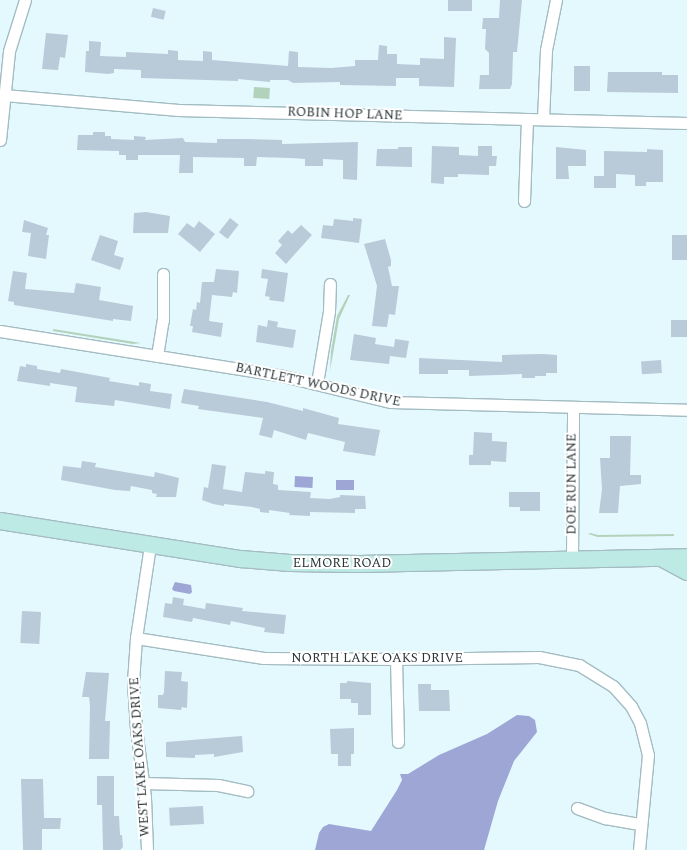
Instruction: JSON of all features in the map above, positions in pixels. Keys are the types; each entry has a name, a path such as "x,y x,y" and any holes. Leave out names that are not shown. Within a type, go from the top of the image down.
{"street":[{"path":"0,140 11,41 25,0"},
{"path":"542,119 546,50 556,0"},
{"name":"ROBIN HOP LANE","path":"4,95 178,110 687,123"},
{"path":"524,201 527,119"},
{"path":"157,356 163,320 163,274"},
{"path":"317,383 329,311 330,284"},
{"name":"BARTLETT WOODS DRIVE","path":"0,331 317,383 366,397 401,403 687,410"},
{"name":"DOE RUN LANE","path":"572,560 573,407"},
{"name":"ELMORE ROAD","path":"0,525 290,564 572,560 658,557 687,561"},
{"name":"WEST LAKE OAKS DRIVE","path":"147,850 143,783 134,692 136,638 150,545"},
{"name":"NORTH LAKE OAKS DRIVE","path":"136,638 263,658 550,658 579,665 613,686 631,706 645,738 648,756 640,824 639,850"},
{"path":"396,659 398,742"},
{"path":"143,783 218,785 247,791"},
{"path":"577,808 605,818 640,824"}],"green space":[{"path":"254,87 270,88 269,99 253,98"},
{"path":"348,295 350,295 339,319 330,371 331,351 337,316"},
{"path":"53,329 141,343 133,344 53,331"},
{"path":"588,534 598,535 674,534 674,536 598,537"}],"water":[{"path":"295,476 313,477 312,488 294,487"},
{"path":"336,480 354,480 354,490 336,490"},
{"path":"175,582 191,585 192,592 190,594 174,591 172,589"},
{"path":"517,715 529,716 535,720 537,732 514,761 498,801 484,850 315,850 319,833 323,827 329,824 371,831 397,790 402,780 400,774 408,774 439,755 487,734"}],"building":[{"path":"448,0 472,0 472,11 448,11"},
{"path":"500,0 522,0 517,52 513,52 512,84 510,89 479,89 480,75 489,75 489,53 485,49 486,29 482,29 483,18 499,18"},
{"path":"153,8 166,11 164,20 151,17"},
{"path":"46,33 68,35 65,58 60,57 58,70 42,69"},
{"path":"444,37 456,38 454,87 419,86 419,78 396,78 396,86 340,85 340,82 293,83 288,80 270,80 270,82 238,79 238,81 141,78 141,70 114,69 114,73 108,74 85,72 86,51 89,51 89,41 101,42 100,56 126,57 126,52 168,54 168,50 178,51 178,60 203,61 203,51 212,52 212,60 288,66 289,51 298,52 298,67 331,68 355,66 355,60 378,60 379,45 387,46 387,54 397,54 397,64 420,65 420,58 444,59"},
{"path":"574,66 590,66 590,91 574,91"},
{"path":"608,72 662,72 662,75 678,75 678,93 607,92"},
{"path":"93,132 105,132 105,136 111,136 111,139 134,140 134,136 146,137 145,140 183,138 185,142 217,143 217,139 244,139 282,140 282,144 358,142 357,180 343,179 343,160 323,159 323,166 305,166 305,159 257,157 256,166 244,166 244,158 193,157 193,173 179,173 180,155 138,155 138,160 126,160 126,155 119,155 119,151 77,150 78,135 93,135"},
{"path":"432,146 459,147 459,155 478,156 478,146 492,146 492,156 497,156 496,166 489,166 489,175 458,174 458,177 444,177 444,184 431,183"},
{"path":"398,147 412,147 412,167 376,166 377,149 398,149"},
{"path":"556,147 586,150 586,166 568,166 569,179 556,179"},
{"path":"647,149 663,150 663,182 646,182 646,186 635,186 635,175 616,174 616,188 594,188 594,176 604,176 604,151 647,152"},
{"path":"146,212 170,216 168,233 133,233 134,213"},
{"path":"230,218 239,225 228,239 219,232"},
{"path":"353,218 362,219 359,243 321,238 323,225 333,226 334,219 353,221"},
{"path":"24,220 48,228 46,235 49,235 46,259 28,256 31,233 22,232"},
{"path":"199,221 215,234 200,252 178,234 187,223 194,228"},
{"path":"301,225 312,235 286,264 275,253 282,245 278,241 288,230 292,234"},
{"path":"100,235 118,241 114,255 124,258 120,270 91,260"},
{"path":"672,235 687,235 687,260 672,260"},
{"path":"385,239 391,260 391,266 388,267 392,286 399,286 395,315 389,314 387,327 372,326 377,286 364,244"},
{"path":"216,269 239,271 237,293 233,292 232,297 212,295 209,321 223,323 221,337 192,332 193,326 190,326 193,309 196,310 197,302 200,303 202,282 214,282"},
{"path":"262,269 288,273 284,302 269,300 270,297 265,296 268,279 261,278"},
{"path":"13,271 27,273 25,289 74,293 76,283 101,287 99,300 133,306 131,321 113,319 113,321 14,305 14,302 8,301"},
{"path":"268,320 278,322 277,327 296,330 293,348 256,342 258,325 267,327"},
{"path":"671,320 687,320 687,337 671,337"},
{"path":"354,334 376,338 375,344 394,347 395,339 409,341 406,358 390,356 389,364 350,360"},
{"path":"502,355 557,355 557,373 546,373 546,376 535,376 535,378 522,378 522,374 469,376 469,370 448,370 448,374 419,374 419,358 502,362"},
{"path":"661,360 662,373 642,374 641,361"},
{"path":"26,364 37,366 37,369 60,373 61,369 110,378 109,381 139,386 139,382 151,384 150,391 172,394 170,409 115,400 114,406 75,402 77,387 50,383 50,386 17,381 20,366 26,367"},
{"path":"184,389 267,402 303,411 303,408 339,418 338,424 380,430 375,456 343,451 345,442 308,433 306,440 274,430 272,438 259,435 263,418 198,409 199,406 181,403"},
{"path":"474,432 492,433 492,441 507,442 506,462 491,461 491,465 469,465 469,455 473,455"},
{"path":"610,436 631,436 630,475 641,475 641,484 620,486 618,513 599,513 602,489 600,458 610,458"},
{"path":"82,461 96,463 95,467 154,477 155,472 179,478 176,497 156,497 157,494 152,493 152,490 131,486 130,491 115,490 61,480 63,466 81,468"},
{"path":"212,464 226,466 223,489 242,492 245,472 265,474 265,471 274,472 273,484 278,485 278,490 311,492 310,498 330,499 340,497 340,495 365,496 366,509 355,509 355,513 310,512 310,516 289,515 290,513 269,510 269,513 260,512 260,509 252,507 213,504 202,500 204,487 208,488"},
{"path":"509,492 540,492 540,511 520,511 520,507 509,507"},
{"path":"173,597 184,599 183,605 205,609 206,603 243,608 242,611 286,615 284,634 264,632 265,628 231,621 230,625 193,618 192,622 163,617 165,603 172,604"},
{"path":"22,611 41,612 39,644 20,643"},
{"path":"165,671 182,672 181,681 188,682 187,708 182,707 181,710 158,708 158,695 163,695 164,692"},
{"path":"86,672 109,673 105,721 110,721 109,759 89,759 90,705 89,697 82,697"},
{"path":"347,681 371,683 371,715 358,715 358,703 351,703 351,699 340,699 340,683 347,683"},
{"path":"418,684 431,684 431,690 449,690 450,711 419,711"},
{"path":"354,728 354,754 351,754 351,766 338,766 338,754 331,754 330,729"},
{"path":"242,736 243,752 214,757 214,754 195,755 195,758 166,757 166,742"},
{"path":"97,776 114,776 114,816 119,816 120,835 122,835 123,847 120,850 103,850 102,805 97,805"},
{"path":"21,779 43,779 44,818 61,818 60,829 42,829 42,850 23,850"},
{"path":"203,806 204,824 170,826 169,808"}]}
